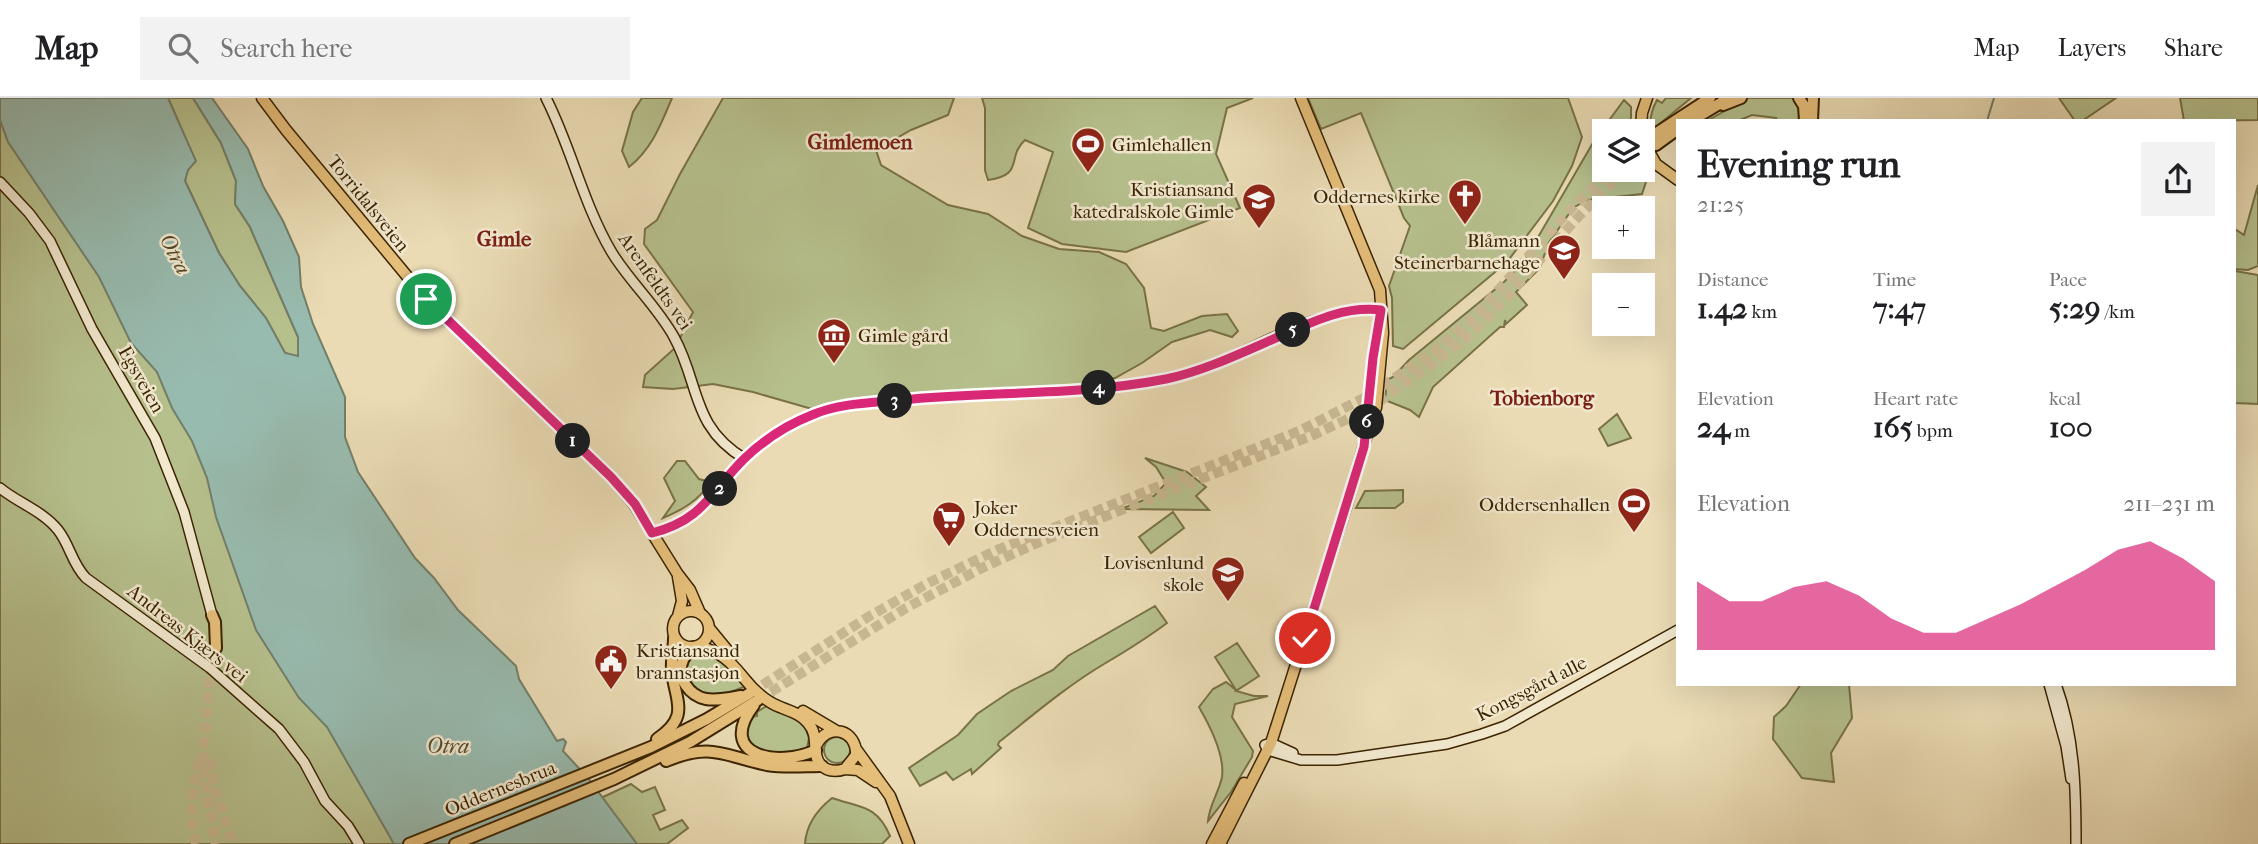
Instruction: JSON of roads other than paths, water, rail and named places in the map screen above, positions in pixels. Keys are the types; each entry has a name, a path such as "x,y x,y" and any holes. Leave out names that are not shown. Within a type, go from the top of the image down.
{"highway":[{"path":"1655,132 1710,98"},
{"path":"1694,119 1729,98"},
{"path":"1708,110 1741,98"},
{"path":"1799,98 1804,106 1805,119"},
{"path":"1812,119 1813,98"},
{"path":"1655,135 1676,130"},
{"path":"212,615 215,622 214,648"},
{"path":"604,765 658,738 674,722 679,704 672,671 674,638"},
{"path":"696,646 684,658 681,669 683,681 690,691 711,700 754,696"},
{"path":"604,765 682,733 754,696"},
{"path":"754,696 741,734 744,744 752,752 775,759 789,758 802,756 816,747"},
{"path":"614,779 690,741 754,696"},
{"path":"614,779 690,752 709,750 769,765 822,766"},
{"name":"Oddernesbrua","path":"410,844 604,765"},
{"name":"Oddernesbrua","path":"455,844 614,779"}],"main road":[{"name":"Torridalsveien","path":"262,98 410,281 454,327 611,477 635,504 690,590 700,613"},
{"path":"1220,844 1269,744 1288,694 1375,410 1379,384 1383,333 1377,281 1301,98"},
{"path":"1640,119 1637,112 1645,98"},
{"path":"1655,161 1676,180"},
{"path":"1655,170 1676,181"},
{"name":"Torridalsveien","path":"677,573 682,592 678,616"},
{"path":"696,646 705,640 708,622 700,613 689,610 678,616 672,626 674,638 683,646 696,646 722,654 761,696 806,720 812,728 818,761 822,766 833,771 858,770 874,780 892,808 907,844"},
{"path":"709,628 764,693 852,737 856,749 893,800 907,844"},
{"path":"816,747 824,734 835,730"},
{"path":"1212,844 1269,744"},
{"path":"845,769 854,760 856,749"}],"street":[{"name":"Arenfeldts vei","path":"546,98 612,253 675,338 700,410 723,443 742,462"},
{"name":"Egsveien","path":"0,182 50,241 92,328 155,438 184,512 212,615"},
{"path":"652,533 683,522 699,510 742,462 768,440 795,423 826,410 864,403 1048,393 1157,381 1191,373 1319,318 1351,311 1381,310"},
{"name":"Andreas Kjærs vei","path":"0,488 54,525 86,578 210,668 279,729 304,762 325,801 358,842"},
{"name":"Kongsgård alle","path":"1269,744 1307,760 1325,761 1447,744 1505,726 1676,631"},
{"path":"2050,686 2066,746 2076,812"},
{"path":"2057,686 2069,724 2073,749 2077,790 2076,844"}],"water":[{"name":"Otra","path":"0,98 168,98 196,161 188,170 185,181 219,253 240,286 266,318 285,353 298,356 298,337 250,227 235,204 236,181 221,143 193,98 212,98 248,149 263,186 299,257 301,287 313,324 345,397 345,437 358,472 415,558 458,610 516,666 519,679 557,741 563,739 566,742 563,751 588,778 637,844 394,844 327,727 299,698 256,630 216,517 207,478 192,441 172,408 157,372 131,343 99,277 8,142 0,120"}],"waterway":[{"path":"1988,119 1994,98"}],"tunnel":[{"path":"750,693 868,617 928,583 997,550 1299,431 1368,396 1441,346 1477,314 1568,212 1599,182"},
{"path":"758,700 906,608 984,567 1037,543 1311,436 1369,409 1459,344 1489,317 1578,217 1614,182"},
{"path":"212,648 203,755 207,797 216,844"},
{"path":"196,844 192,812 199,759"},
{"path":"210,759 215,789 233,844"}],"place":[{"name":"Gimlehallen","path":"1088,174"},
{"name":"Oddernes kirke","path":"1465,226"},
{"name":"Kristiansand katedralskole Gimle","path":"1259,230"},
{"name":"Blåmann Steinerbarnehage","path":"1564,281"},
{"name":"Gimle gård","path":"834,365"},
{"name":"Oddersenhallen","path":"1634,534"},
{"name":"Joker Oddernesveien","path":"949,548"},
{"name":"Lovisenlund skole","path":"1228,603"},
{"name":"Kristiansand brannstasjon","path":"611,691"}],"district":[{"name":"Gimlemoen","path":"860,142"},
{"name":"Gimle","path":"504,239"},
{"name":"Tobienborg","path":"1542,398"}]}
